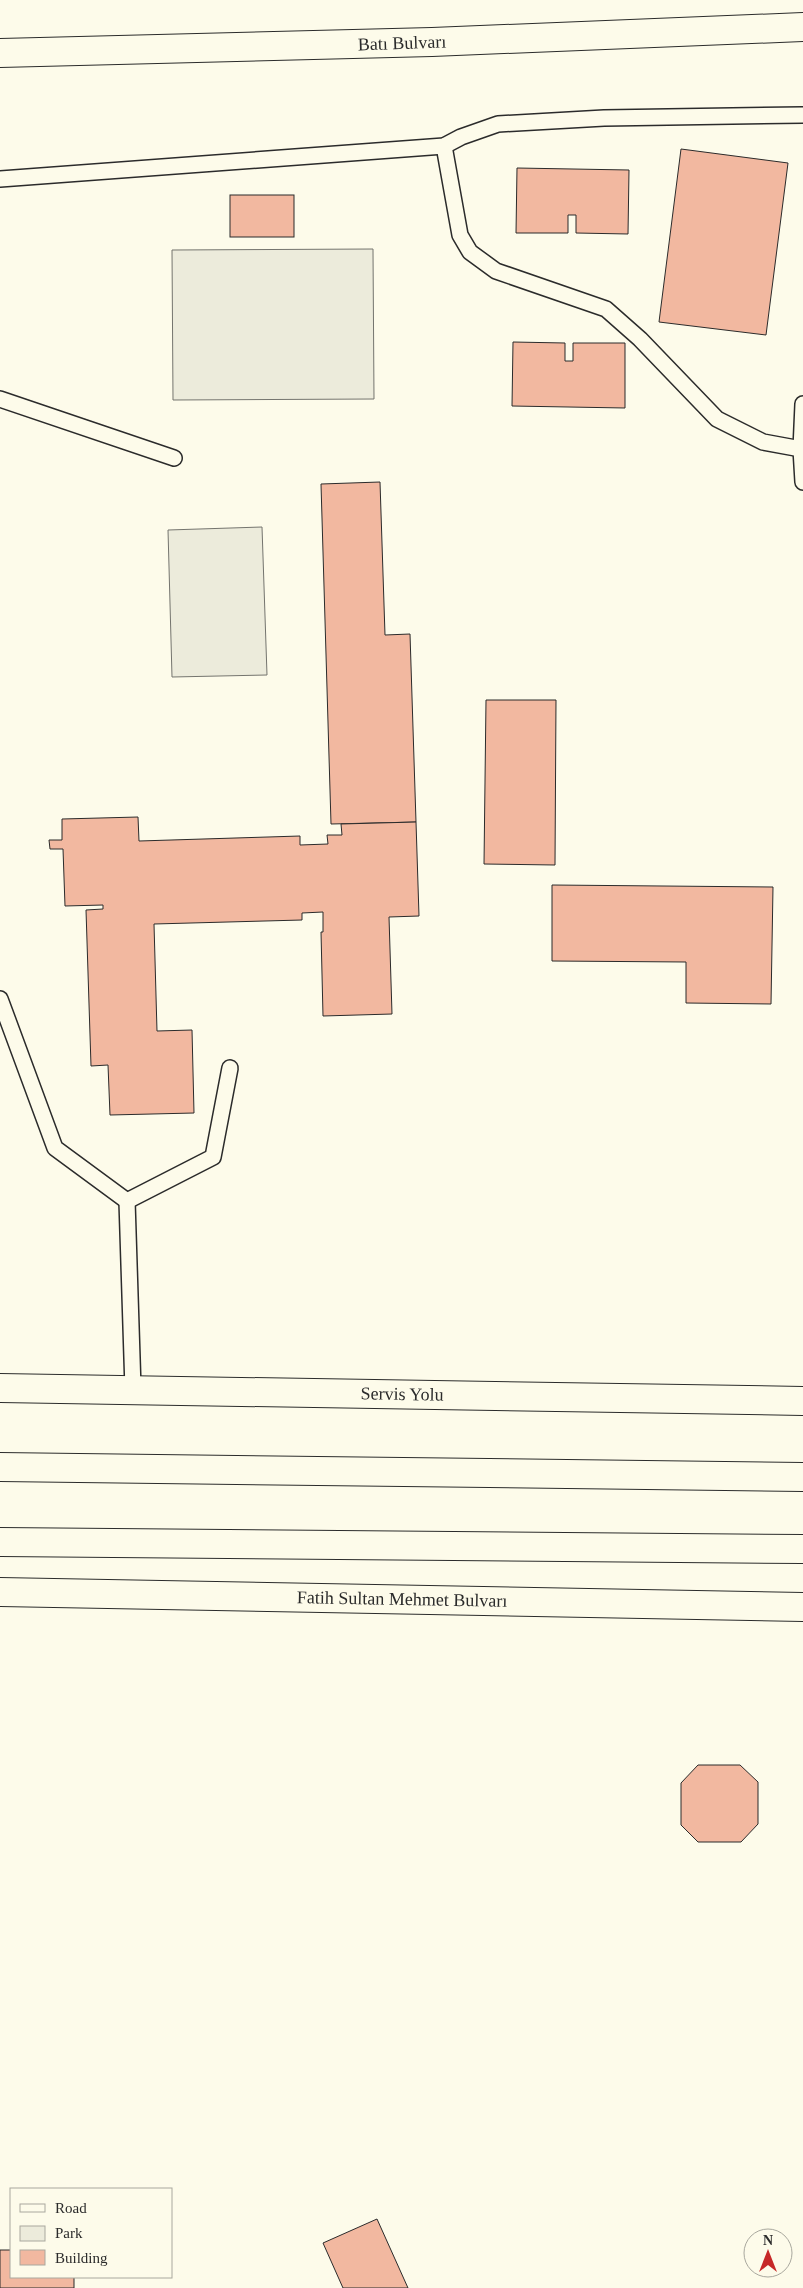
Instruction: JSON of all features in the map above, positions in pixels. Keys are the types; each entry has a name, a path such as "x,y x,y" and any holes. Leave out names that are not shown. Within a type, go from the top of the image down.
{"main road":[{"name":"Batı Bulvarı","path":"0,53 432,42 803,26"},
{"name":"Servis Yolu","path":"0,1388 803,1402"},
{"path":"0,1467 803,1477"},
{"path":"0,1542 803,1549"},
{"name":"Fatih Sultan Mehmet Bulvarı","path":"0,1592 803,1607"}],"lane":[{"path":"0,179 444,146 461,137 498,124 604,118 803,115"},
{"path":"444,146 460,235 470,252 496,270 606,309 640,339 717,419 763,442 801,449"},
{"path":"0,400 174,458"},
{"path":"803,404 801,449 803,482"},
{"path":"0,999 55,1148 128,1201"},
{"path":"128,1201 213,1158 230,1068"},
{"path":"128,1201 133,1389"}],"green space":[{"path":"373,249 374,399 173,400 172,250"},
{"path":"262,527 267,675 172,677 168,530"}],"building":[{"path":"681,149 788,163 766,335 659,322"},
{"path":"517,168 629,170 628,234 576,233 576,215 568,215 568,233 516,233"},
{"path":"230,195 294,195 294,237 230,237"},
{"path":"513,342 565,343 565,361 573,361 573,343 625,343 625,408 512,406"},
{"path":"380,482 385,635 410,634 416,822 331,824 321,484"},
{"path":"486,700 556,700 555,865 484,864"},
{"path":"138,817 139,841 300,836 300,845 328,844 327,835 342,835 341,824 416,822 419,916 389,917 392,1014 323,1016 321,932 323,932 323,912 302,913 302,920 154,924 157,1031 192,1030 194,1113 110,1115 108,1065 91,1066 86,910 103,909 103,905 65,906 63,849 50,849 49,840 62,840 62,819"},
{"path":"552,885 773,887 771,1004 686,1003 686,962 552,961"},
{"path":"698,1765 740,1765 758,1782 758,1824 741,1842 698,1842 681,1825 681,1783"},
{"path":"377,2219 408,2288 343,2288 323,2243"},
{"path":"0,2250 10,2250 10,2278 74,2278 74,2288 0,2288"}]}
